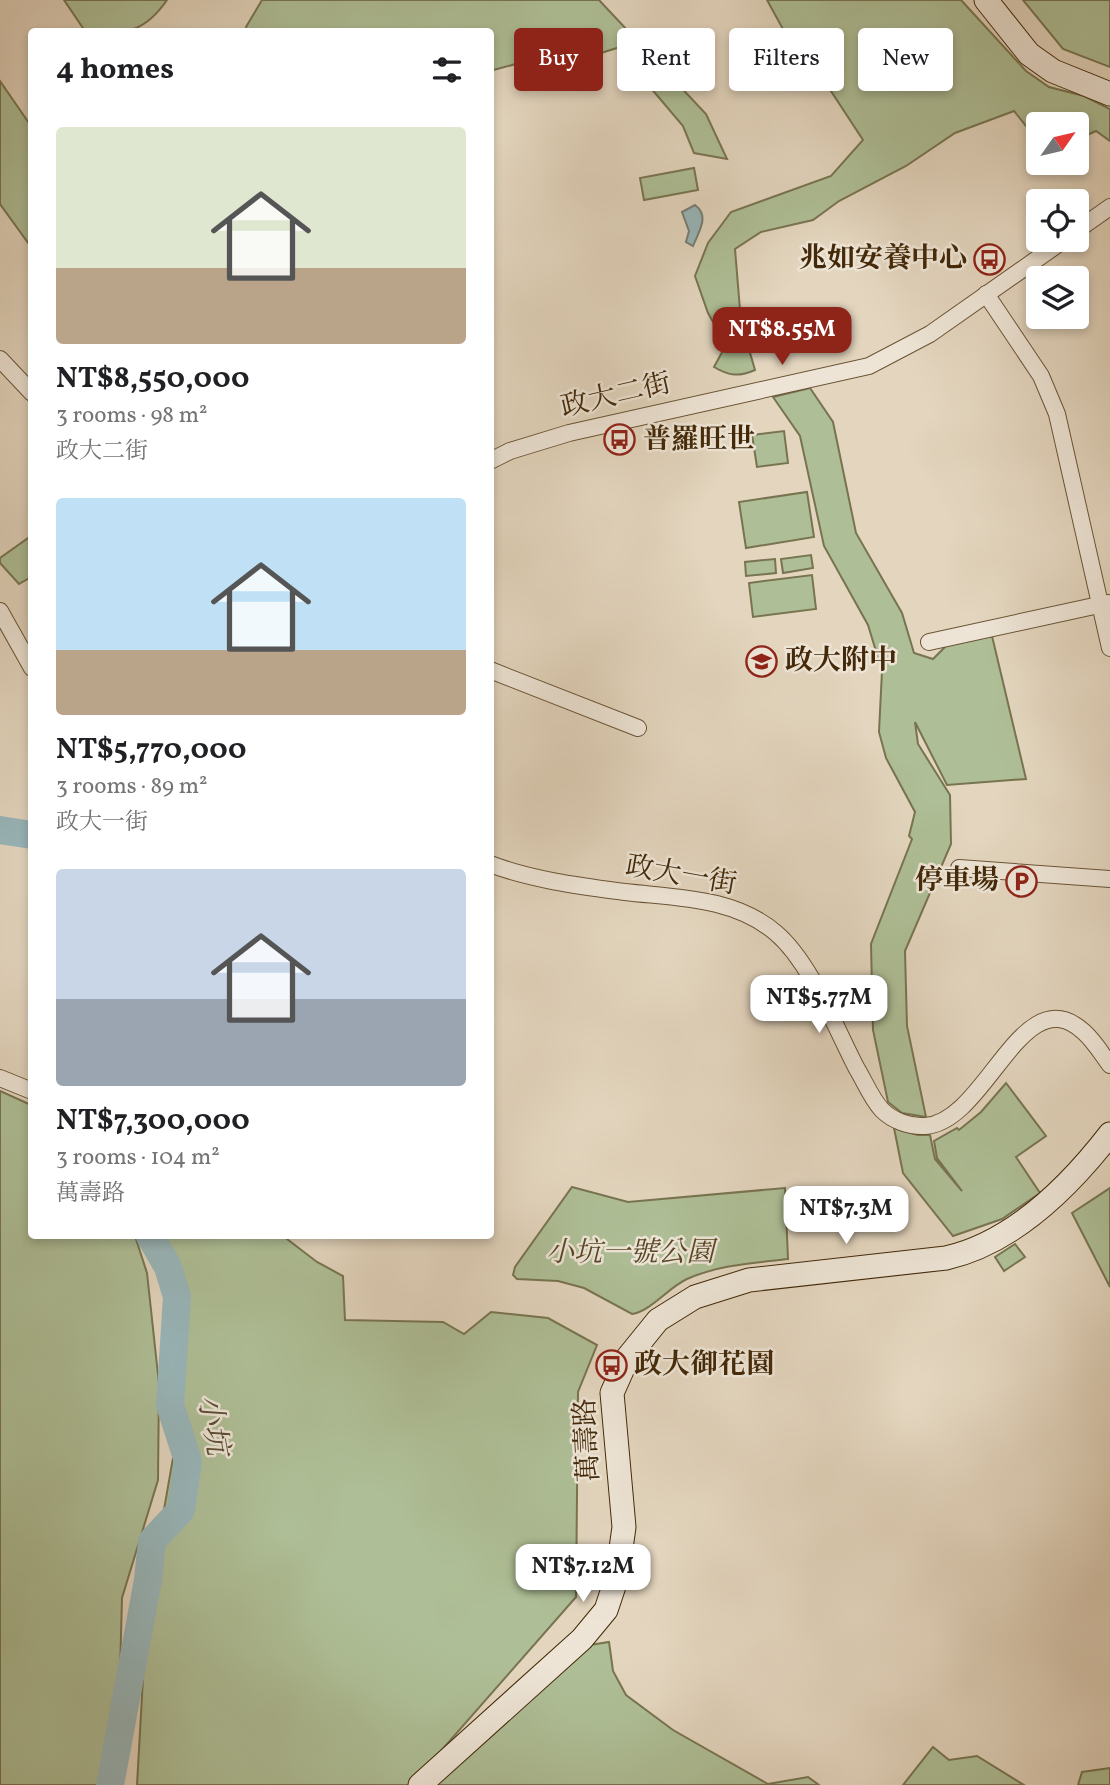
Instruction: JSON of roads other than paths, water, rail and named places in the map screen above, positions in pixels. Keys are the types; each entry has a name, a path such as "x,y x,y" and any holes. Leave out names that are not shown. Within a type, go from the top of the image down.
{"street":[{"path":"986,0 1029,54 1053,71 1110,94"},
{"path":"1089,222 1110,207"},
{"name":"政大二街","path":"494,459 510,451 569,433 869,366 930,334 1047,252"},
{"path":"986,294 1049,392 1105,603 1110,648"},
{"path":"0,359 28,389"},
{"path":"929,642 1105,603"},
{"path":"0,611 28,661"},
{"path":"494,672 638,729"},
{"name":"政大一街","path":"494,865 533,876 603,889 722,905 758,920 777,934 799,961 877,1103 889,1116 906,1124 930,1125 957,1114 1021,1034 1040,1023 1053,1020 1074,1024 1091,1040 1110,1065"},
{"path":"959,868 1110,879"},
{"path":"0,1078 28,1089"},
{"name":"萬壽路","path":"420,1785 582,1639 606,1610 617,1577 624,1527 612,1392 628,1357 658,1320 695,1297 749,1280 946,1258 977,1250 1004,1234 1053,1194 1110,1134"}],"water":[{"path":"695,205 703,219 693,246 686,242 689,231 682,212"}],"waterway":[{"name":"小坑","path":"0,830 28,834"},
{"name":"小坑","path":"110,1785 148,1580 152,1541 181,1510 188,1461 170,1405 177,1297 168,1267 152,1239"}],"place":[{"name":"兆如安養中心","path":"990,259"},
{"name":"普羅旺世","path":"620,440"},
{"name":"政大附中","path":"762,661"},
{"name":"停車場","path":"1022,881"},
{"name":"政大御花園","path":"611,1365"}],"park label":[{"name":"小坑一號公園","path":"630,1253"}]}
